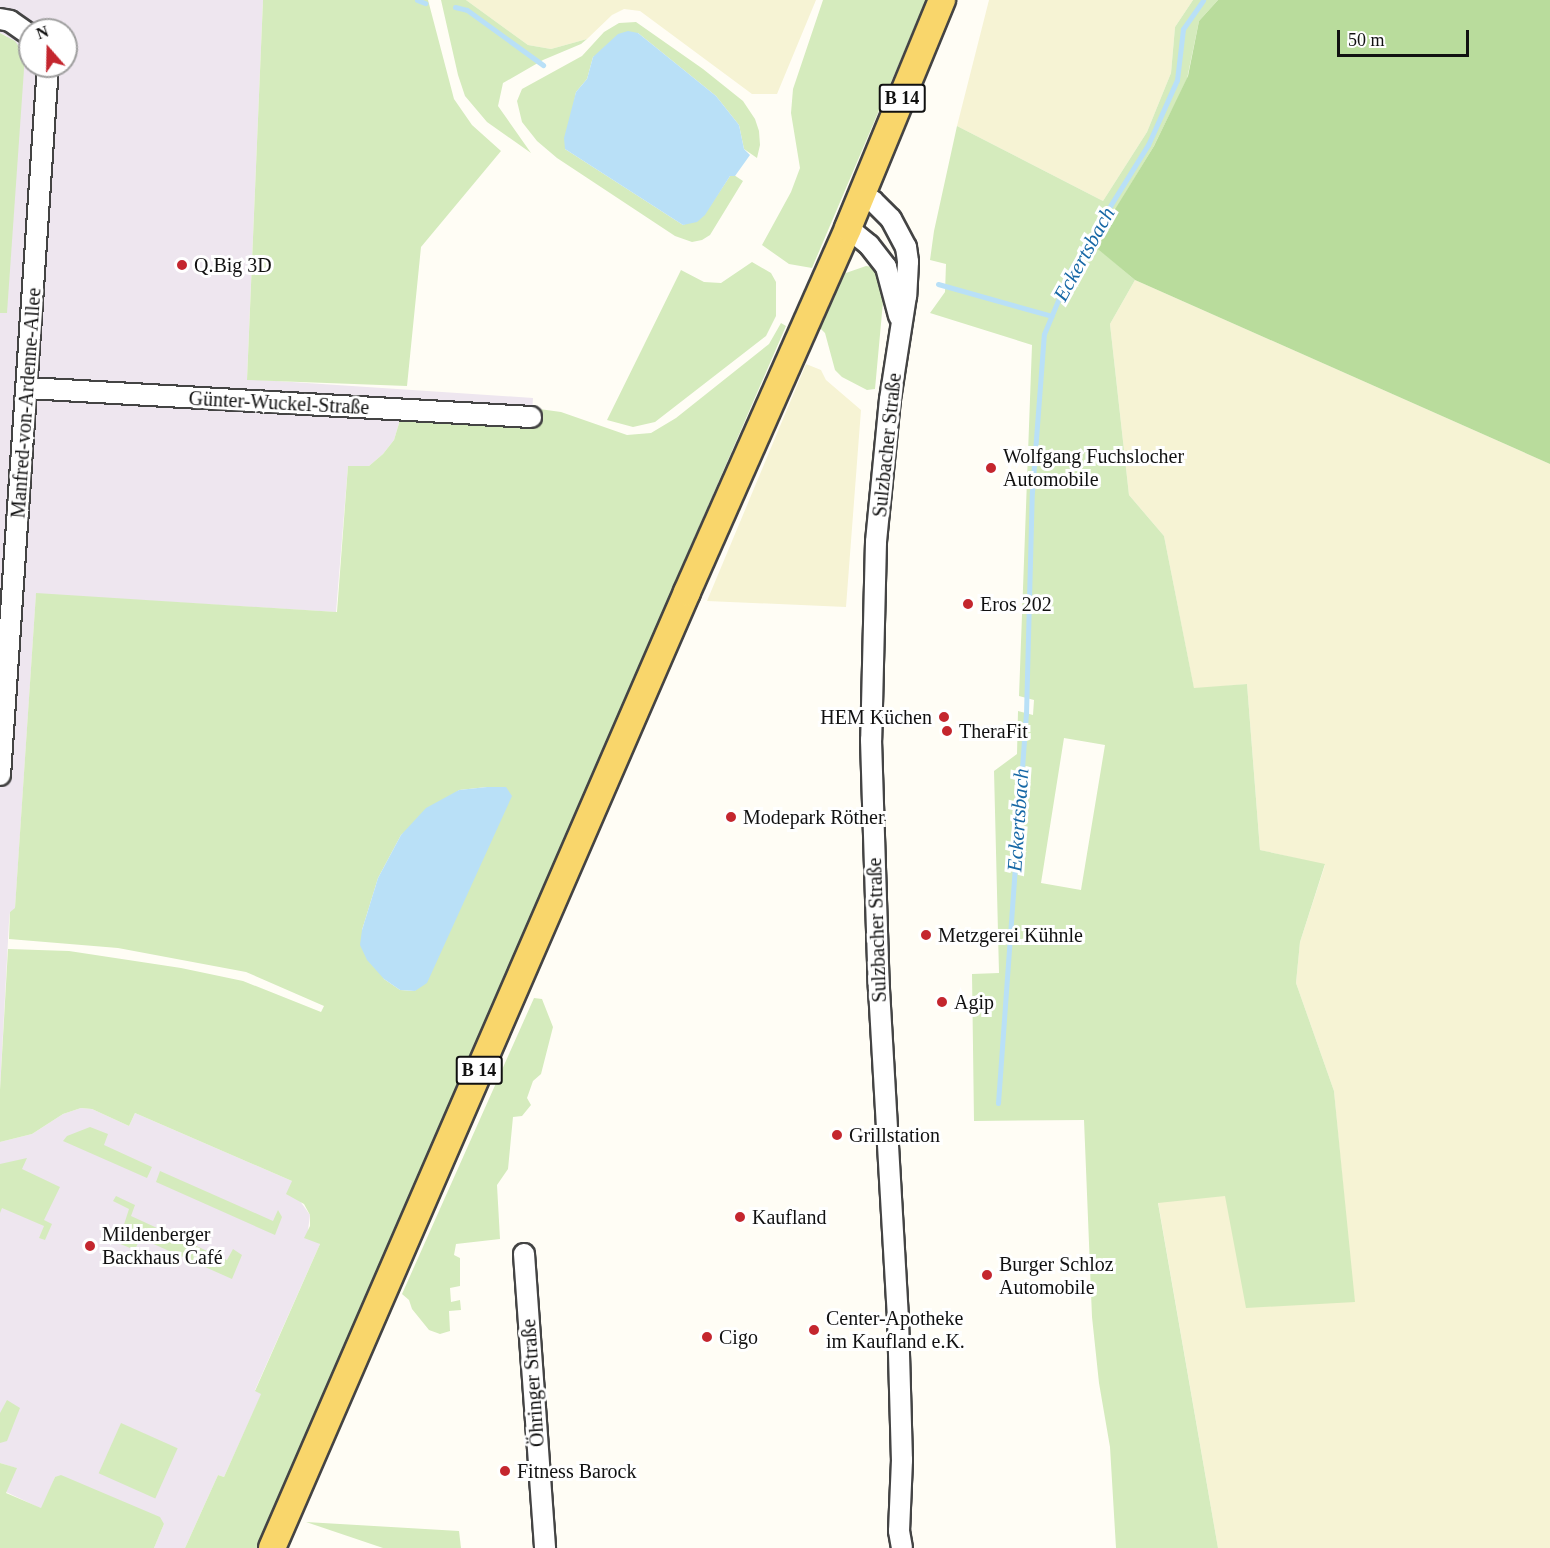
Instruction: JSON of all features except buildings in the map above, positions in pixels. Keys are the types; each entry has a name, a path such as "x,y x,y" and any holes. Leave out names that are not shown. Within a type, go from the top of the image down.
{"main road":[{"name":"B 14","path":"272,1548 682,603 848,228 942,0"}],"street":[{"path":"0,19 10,21 18,27"},
{"name":"Manfred-von-Ardenne-Allee","path":"0,775 47,78"},
{"name":"Sulzbacher Straße","path":"861,196 873,201 891,219 906,248 908,275 902,330 890,399 876,542 871,740 880,1019 898,1318 902,1460 898,1542"},
{"path":"848,228 869,245 886,267 902,330"},
{"name":"Günter-Wuckel-Straße","path":"28,387 531,417"},
{"name":"Öhringer Straße","path":"524,1254 545,1548"}],"shaded area":[{"path":"0,0 263,0 247,379 533,398 531,428 400,420 394,440 383,454 369,466 348,466 336,612 36,594 15,909 10,912 9,922 0,1090 0,313 7,313 7,36 0,33"},
{"path":"466,0 816,0 777,94 752,94 640,11 624,9 612,15 587,39 551,49 528,45"},
{"path":"989,0 1193,0 1175,27 1171,73 1147,132 1103,201 957,126"},
{"path":"1135,280 1550,464 1550,1548 1218,1548 1158,1202 1225,1195 1354,1302 1334,1091 1296,983 1300,942 1325,865 1260,850 1247,684 1194,689 1164,536 1129,495 1110,324"},
{"path":"806,364 821,370 826,380 861,410 846,607 707,601"},
{"path":"81,1108 92,1109 129,1126 135,1113 292,1181 300,1201 310,1215 308,1230 320,1244 255,1390 262,1393 224,1477 218,1475 185,1548 154,1548 164,1524 55,1477 42,1509 6,1492 16,1468 0,1463 0,1142 32,1134 63,1114"}],"green space":[{"path":"263,0 428,0 454,99 472,125 501,151 421,247 407,386 247,380"},
{"path":"441,0 466,0 528,45 551,49 587,39 581,44 543,60 503,83 498,106 531,153 487,122 465,96"},
{"path":"823,0 926,0 812,268 789,264 762,245 791,192 800,168 791,113 793,89"},
{"path":"1193,0 1218,0 1199,21 1187,79 1154,146 1094,245 1135,280 1110,324 1129,495 1164,536 1194,688 1247,684 1260,850 1325,864 1300,942 1296,983 1334,1091 1355,1302 1246,1308 1225,1196 1158,1203 1218,1548 1116,1548 1110,1447 1099,1383 1092,1317 1084,1120 974,1121 972,974 999,973 994,771 1017,754 1018,711 1033,715 1034,700 1019,696 1032,345 930,313 945,292 946,264 930,260 934,231 957,126 1103,201 1147,132 1171,73 1175,27","holes":["1064,738 1105,745 1081,890 1041,883"]},
{"path":"1218,0 1550,0 1550,464 1135,280 1093,245 1154,146 1188,76 1199,21"},
{"path":"636,22 703,69 743,101 755,119 759,131 760,145 757,158 744,149 739,125 716,96 638,33 593,57 587,79 576,92 565,149 683,225 704,215 730,176 734,175 743,181 710,235 702,240 692,242 675,236 557,158 537,141 522,122 517,101 522,89 582,56 604,32 619,23"},
{"path":"0,33 18,45 18,78 23,78 7,313 0,313"},
{"path":"752,262 771,273 776,282 776,316 766,336 655,422 633,427 607,420 681,270 704,282 721,283"},
{"path":"866,266 873,267 879,275 884,291 875,389 867,390 842,377 835,370 825,333 819,327 843,274"},
{"path":"781,323 786,326 257,1548 185,1548 218,1475 224,1477 261,1394 255,1391 320,1244 304,1238 310,1226 310,1215 304,1204 286,1194 292,1181 135,1113 129,1126 92,1109 81,1108 63,1114 32,1134 0,1142 0,1090 8,949 69,951 181,968 243,981 321,1012 324,1006 246,972 118,948 9,939 10,912 15,908 36,593 337,612 348,466 369,466 383,454 394,440 400,420 531,428 532,408 561,412 627,435 651,433 676,418 769,344","holes":["506,787 415,991 400,990 384,979 362,930 378,878 401,835 459,790"]},
{"path":"534,998 542,999 553,1027 541,1074 533,1081 527,1098 531,1105 522,1116 513,1117 508,1169 497,1185 500,1239 456,1244 454,1255 460,1258 460,1286 450,1288 451,1302 460,1300 461,1310 449,1311 450,1331 440,1334 429,1330 412,1309 409,1300 402,1294"},
{"path":"90,1127 108,1134 104,1145 152,1167 147,1178 63,1141 67,1136"},
{"path":"27,1158 22,1169 60,1187 44,1220 52,1224 45,1240 39,1238 44,1226 2,1208 0,1213 0,1164"},
{"path":"160,1171 273,1221 278,1210 282,1217 275,1235 156,1182"},
{"path":"116,1196 135,1205 131,1216 227,1260 233,1249 242,1255 232,1279 140,1238 135,1250 118,1243 129,1209 113,1201"},
{"path":"7,1400 20,1408 7,1441 0,1443 0,1413"},
{"path":"121,1423 178,1448 155,1498 99,1473"},
{"path":"0,1463 17,1468 6,1493 41,1508 55,1477 61,1475 160,1517 164,1524 154,1548 0,1548"},
{"path":"306,1522 459,1531 461,1548 383,1548"}],"water":[{"path":"628,31 638,33 716,96 739,125 744,149 750,155 735,176 730,176 705,215 697,222 683,225 565,149 564,138 576,92 587,79 593,57 618,34"},
{"path":"506,787 512,796 427,983 415,991 400,990 384,979 367,960 360,945 362,930 378,878 401,835 426,808 459,790"}],"waterway":[{"path":"417,0 425,3"},
{"name":"Eckertsbach","path":"998,1103 1026,714 1032,492 1044,334 1071,269 1148,145 1177,80 1183,29 1203,0"},
{"path":"455,7 467,10 543,65"},
{"path":"938,284 1052,316"}],"place":[{"name":"Q.Big 3D","path":"182,265"},
{"name":"Wolfgang Fuchslocher Automobile","path":"991,468"},
{"name":"Eros 202","path":"968,604"},
{"name":"HEM Küchen","path":"944,717"},
{"name":"TheraFit","path":"947,731"},
{"name":"Modepark Röther","path":"731,817"},
{"name":"Metzgerei Kühnle","path":"926,935"},
{"name":"Agip","path":"942,1002"},
{"name":"Grillstation","path":"837,1135"},
{"name":"Kaufland","path":"740,1217"},
{"name":"Mildenberger Backhaus Café","path":"90,1246"},
{"name":"Burger Schloz Automobile","path":"987,1275"},
{"name":"Center-Apotheke im Kaufland e.K.","path":"814,1330"},
{"name":"Cigo","path":"707,1337"},
{"name":"Fitness Barock","path":"505,1471"}]}
